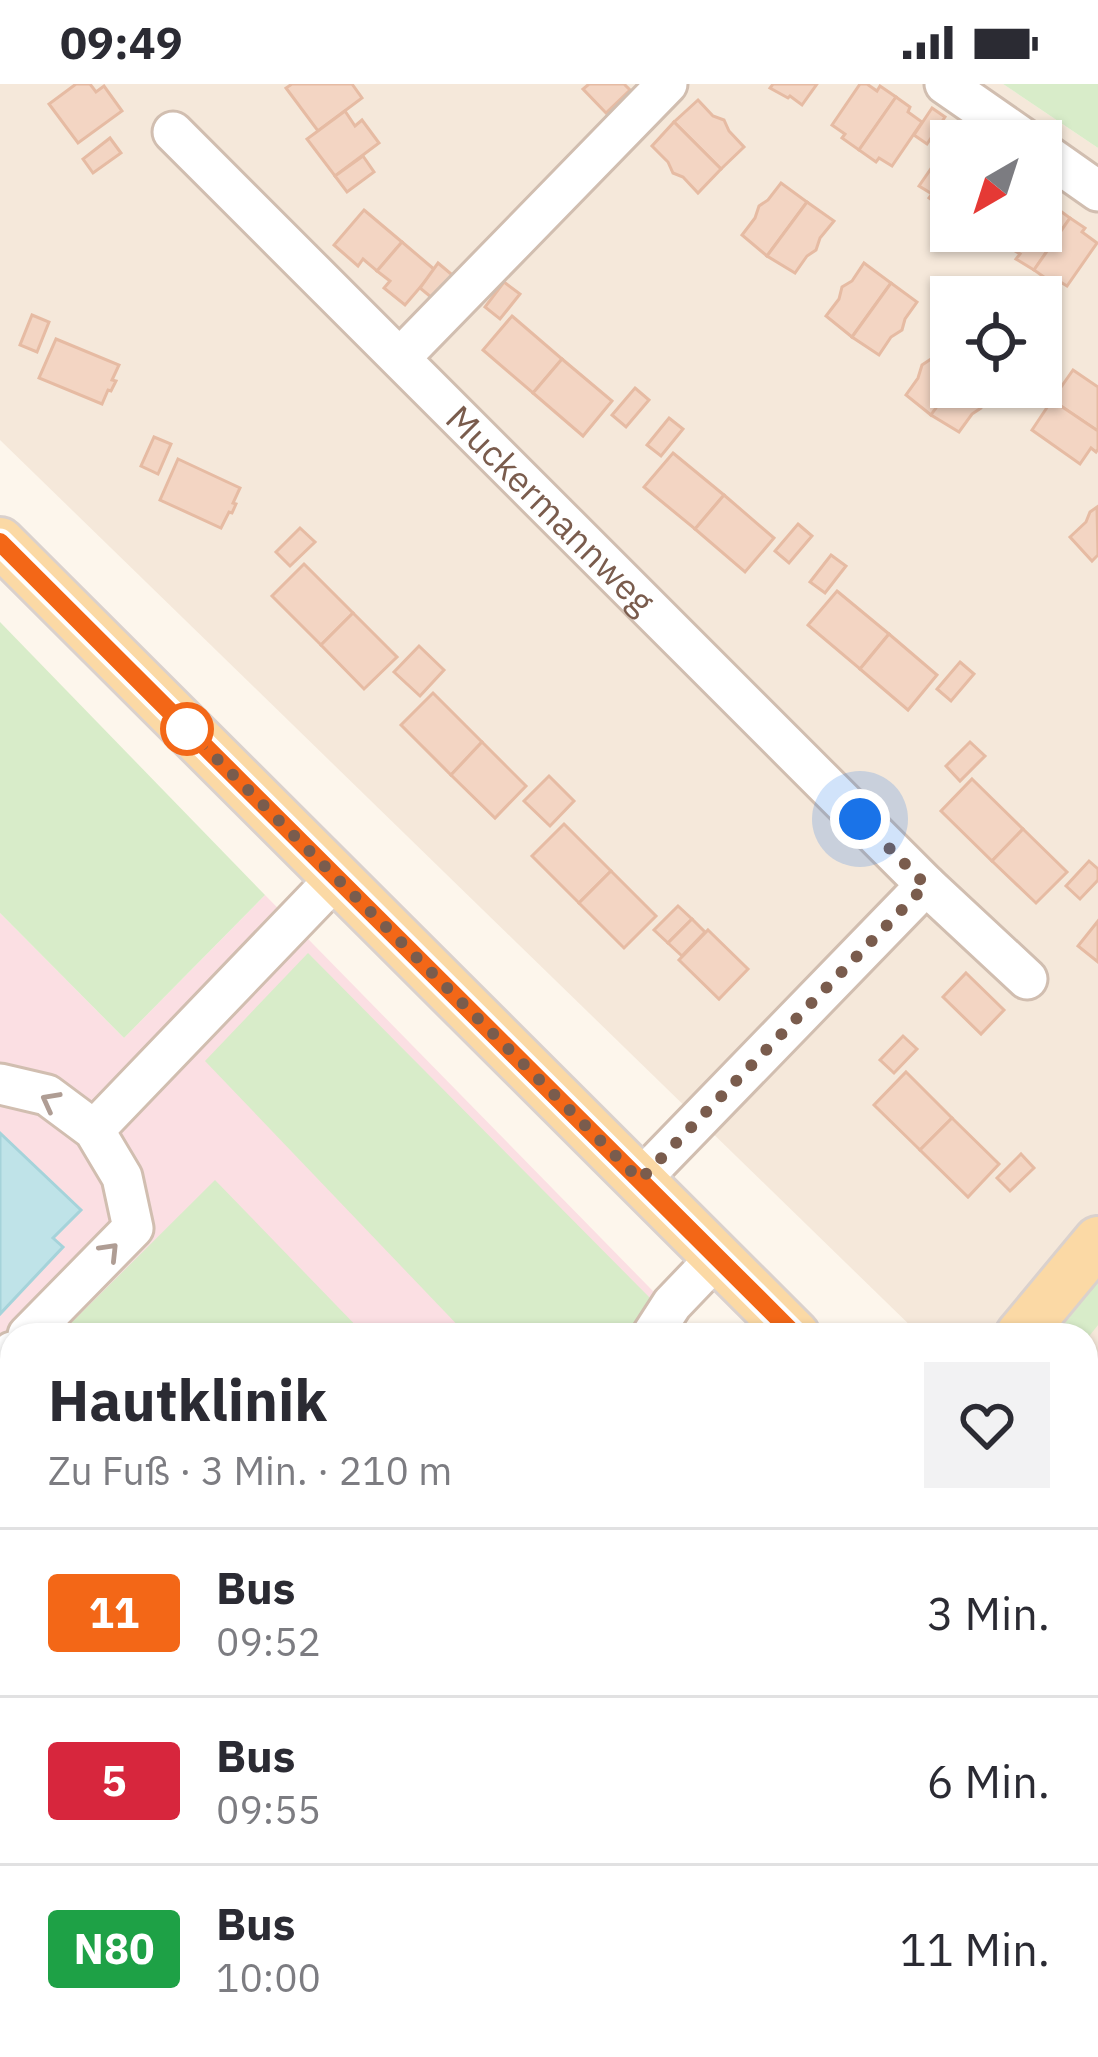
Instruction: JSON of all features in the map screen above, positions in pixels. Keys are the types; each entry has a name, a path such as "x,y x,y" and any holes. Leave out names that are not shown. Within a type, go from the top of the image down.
{"main road":[{"path":"0,542 783,1323"},
{"path":"1030,1323 1098,1241"}],"street":[{"path":"400,358 667,84"},
{"path":"945,84 997,120"},
{"name":"Muckermannweg","path":"173,132 926,885 1027,979"},
{"path":"1062,166 1098,191"},
{"path":"94,1130 336,878"},
{"path":"640,1180 926,885"},
{"path":"0,1084 47,1095 94,1130 122,1177 133,1228 40,1323"},
{"path":"660,1323 717,1257"}],"shaded area":[{"path":"0,84 1003,84 1056,120 930,120 930,252 1062,252 1062,124 1098,148 1098,1323 908,1323 0,440"},
{"path":"265,895 684,1323 0,1323 0,913 124,1038"}],"green space":[{"path":"1003,84 1098,84 1098,148"},
{"path":"0,622 265,895 124,1038 0,913"},
{"path":"308,953 654,1302 637,1323 456,1323 205,1061"},
{"path":"215,1180 353,1323 71,1323"},
{"path":"1098,1282 1098,1323 1065,1323"}],"water":[{"path":"0,1133 81,1210 53,1238 63,1247 0,1314"}],"building":[{"path":"76,84 90,84 96,92 104,86 122,111 78,143 49,104"},
{"path":"292,84 352,84 362,98 318,131 286,88"},
{"path":"589,84 624,84 630,90 606,113 583,89"},
{"path":"773,84 817,84 802,105 770,88"},
{"path":"860,84 877,91 880,86 896,97 859,150 832,125"},
{"path":"896,97 922,122 892,166 859,150"},
{"path":"698,100 724,120 744,147 721,169 674,122"},
{"path":"932,108 945,117 930,120 927,144 914,135"},
{"path":"345,111 355,126 362,120 379,143 335,176 307,139"},
{"path":"674,122 721,169 698,193 673,173 652,146"},
{"path":"110,138 121,153 93,173 83,159"},
{"path":"363,156 374,172 347,192 335,176"},
{"path":"930,170 930,193 919,186"},
{"path":"781,183 807,202 767,256 742,235 759,206"},
{"path":"807,202 834,221 795,273 767,256"},
{"path":"364,210 402,242 377,271 363,259 358,266 334,245"},
{"path":"1070,218 1097,243 1067,286 1062,276 1042,276 1034,270 1046,252 1062,252 1062,230"},
{"path":"402,242 435,270 405,305 384,288 390,281 377,271"},
{"path":"1017,252 1046,252 1034,270 1016,259"},
{"path":"438,263 463,284 443,307 420,288"},
{"path":"864,263 891,283 852,337 826,316 842,287"},
{"path":"504,282 520,294 500,319 485,307"},
{"path":"891,283 917,302 902,330 879,355 852,337"},
{"path":"32,315 49,322 37,352 20,345"},
{"path":"512,316 562,359 533,393 483,350"},
{"path":"56,339 119,365 112,380 116,381 102,404 39,378"},
{"path":"562,359 612,401 583,436 533,393"},
{"path":"930,360 930,408 936,408 931,415 906,395 922,365"},
{"path":"1073,370 1098,387 1098,431 1062,407 1062,386"},
{"path":"635,388 649,400 626,427 612,415"},
{"path":"1062,407 1098,431 1098,449 1091,448 1080,464 1032,430 1047,408"},
{"path":"936,408 981,408 959,432 931,415"},
{"path":"669,418 683,429 661,456 647,445"},
{"path":"154,437 171,444 158,474 141,466"},
{"path":"673,453 724,495 695,529 644,487"},
{"path":"178,459 240,488 221,528 160,500"},
{"path":"724,495 774,538 745,572 695,529"},
{"path":"1097,507 1098,555 1092,561 1070,537"},
{"path":"798,524 812,536 789,563 775,551"},
{"path":"300,528 315,542 290,566 276,552"},
{"path":"831,555 846,566 825,593 810,582"},
{"path":"304,564 353,613 321,645 272,596"},
{"path":"837,591 889,634 860,669 808,625"},
{"path":"353,613 397,657 364,689 321,645"},
{"path":"889,634 937,675 908,710 860,669"},
{"path":"419,646 444,670 420,696 394,672"},
{"path":"960,662 974,674 951,701 937,689"},
{"path":"433,693 482,742 451,775 401,725"},
{"path":"482,742 526,786 495,818 451,775"},
{"path":"970,742 985,756 960,781 946,766"},
{"path":"549,776 574,801 550,826 524,801"},
{"path":"972,779 1023,829 992,861 941,811"},
{"path":"564,824 611,871 579,903 532,856"},
{"path":"1023,829 1067,872 1036,903 992,861"},
{"path":"1089,861 1098,869 1098,880 1080,899 1066,886"},
{"path":"611,871 656,916 624,948 579,903"},
{"path":"678,906 692,919 668,943 654,930"},
{"path":"692,919 705,932 682,956 668,943"},
{"path":"1098,921 1098,962 1078,946"},
{"path":"708,930 748,969 719,999 679,960"},
{"path":"966,973 1004,1010 981,1034 943,997"},
{"path":"903,1036 917,1049 894,1073 880,1060"},
{"path":"906,1072 952,1118 920,1150 874,1105"},
{"path":"952,1118 999,1164 968,1197 920,1150"},
{"path":"1021,1154 1034,1168 1010,1191 997,1178"}],"bus line":[{"name":"11","path":"0,542 783,1323"}],"route":[{"path":"187,729 640,1180 926,885 860,819"}]}
